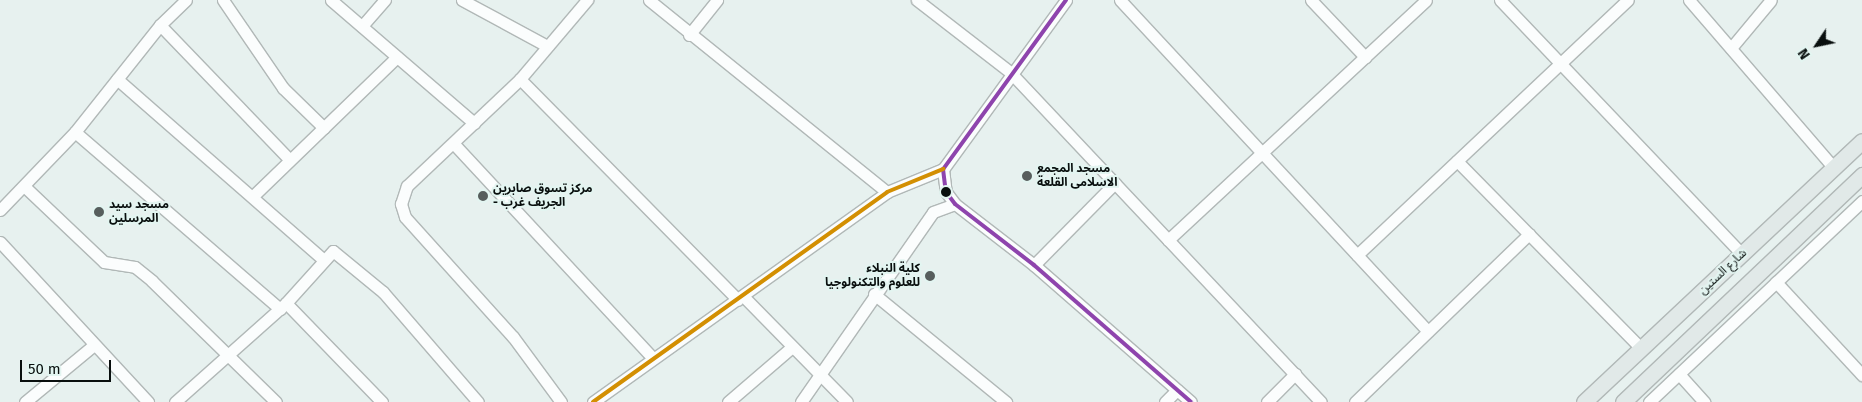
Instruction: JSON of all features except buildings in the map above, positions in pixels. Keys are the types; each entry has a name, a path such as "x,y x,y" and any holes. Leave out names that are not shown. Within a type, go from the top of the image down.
{"main road":[{"name":"شارع الستين","path":"1584,402 1862,141"},
{"name":"شارع الستين","path":"1623,402 1862,175"}],"street":[{"path":"0,210 25,187 75,132 160,25 186,0"},
{"path":"223,0 283,88 324,128"},
{"path":"331,0 474,123"},
{"path":"362,26 385,0"},
{"path":"462,0 547,46"},
{"path":"561,402 513,337 405,217 401,204 407,186 454,144 520,80 586,0"},
{"path":"649,0 689,35 887,192"},
{"path":"689,35 717,0"},
{"path":"917,0 1010,72 1321,402"},
{"path":"593,402 887,192 943,169 1010,72 1064,0"},
{"path":"1120,0 1428,331"},
{"path":"1312,0 1365,57"},
{"path":"1168,240 1426,0"},
{"path":"1500,0 1742,254"},
{"path":"1357,255 1628,0"},
{"path":"1689,0 1834,168"},
{"path":"1731,48 1771,0"},
{"path":"160,25 290,160"},
{"path":"253,196 397,57"},
{"path":"117,79 324,260"},
{"path":"520,80 847,402"},
{"path":"75,132 283,306 382,402"},
{"path":"454,144 653,358"},
{"path":"1457,161 1641,348"},
{"path":"943,169 946,192 955,204 1034,265 1191,402"},
{"path":"1034,265 1115,183"},
{"path":"25,187 104,262 135,267 152,281 276,402"},
{"path":"1649,402 1862,201"},
{"path":"802,402 819,373 933,212 955,204"},
{"path":"1355,402 1529,234"},
{"path":"0,242 148,402"},
{"path":"175,402 283,306 324,260 340,252 383,292 478,402"},
{"path":"1776,282 1862,375"},
{"path":"874,294 1006,402"},
{"path":"25,402 94,345"},
{"path":"728,402 792,347"},
{"path":"1267,402 1295,374"},
{"path":"1679,374 1704,402"},
{"path":"1165,402 1177,390"}],"transit line":[{"path":"1066,0 943,169 946,192 955,204 1034,265 1191,402"},
{"path":"593,402 887,192 943,169"}],"place":[{"name":"مسجد المجمع الاسلامى القلعة","path":"1027,176"},
{"name":"مركز تسوق صابرين - الجريف غرب","path":"483,196"},
{"name":"مسجد سيد المرسلين","path":"99,212"},
{"name":"كلية النبلاء للعلوم والتكنولوجيا","path":"930,276"}]}
